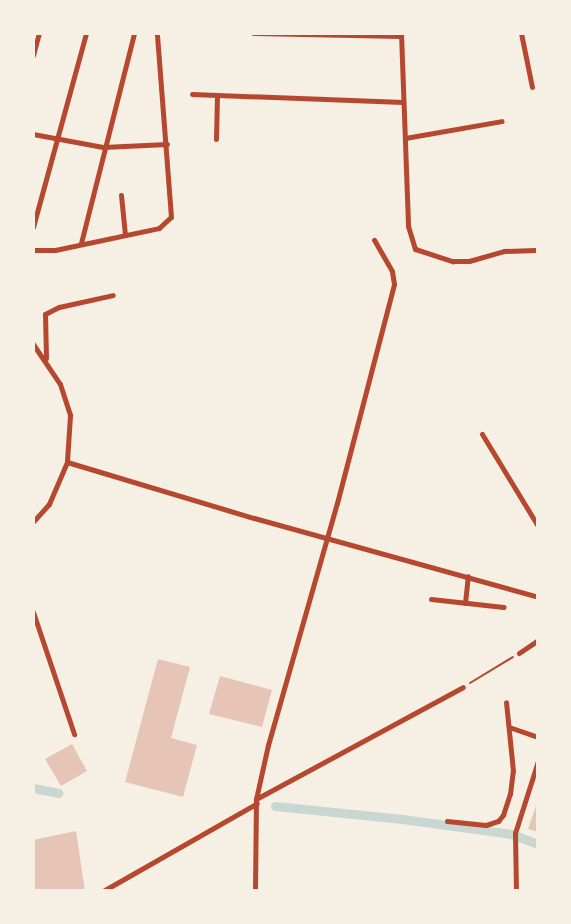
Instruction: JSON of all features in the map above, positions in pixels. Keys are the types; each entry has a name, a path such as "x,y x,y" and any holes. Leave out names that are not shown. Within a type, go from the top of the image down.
{"street":[{"path":"33,55 39,33"},
{"path":"33,227 86,33"},
{"path":"81,243 103,147 134,33"},
{"path":"33,250 55,250 159,228 171,217 157,33"},
{"path":"253,33 401,34 408,226 415,249 453,261 469,261 504,251 535,250"},
{"path":"521,33 532,87"},
{"path":"192,94 403,102"},
{"path":"216,139 217,95"},
{"path":"405,138 502,121"},
{"path":"33,134 103,147 167,145"},
{"path":"121,195 125,235"},
{"path":"255,891 256,801 268,745 327,538 394,284 392,271 374,240"},
{"path":"46,359 45,314 59,307 113,295"},
{"path":"33,344 46,359 60,384 70,415 67,462 54,495 33,523"},
{"path":"482,434 538,526"},
{"path":"67,462 538,597"},
{"path":"465,603 468,576"},
{"path":"431,599 504,607"},
{"path":"33,612 74,734"},
{"path":"519,653 538,640"},
{"path":"103,891 256,801 463,687"},
{"path":"447,821 486,825 498,821 503,815 512,784 506,702"},
{"path":"509,727 538,737"},
{"path":"516,891 515,833 538,761"}],"path":[{"path":"463,687 519,653"}],"building":[{"path":"158,659 190,667 171,738 197,745 183,797 125,782"},
{"path":"220,676 272,690 262,727 209,714"},
{"path":"72,744 87,771 61,786 45,759"},
{"path":"538,800 538,832 528,829"},
{"path":"76,831 85,891 34,891 33,840"}],"waterway":[{"path":"33,788 59,793"},
{"path":"275,806 511,834 538,844"}]}
